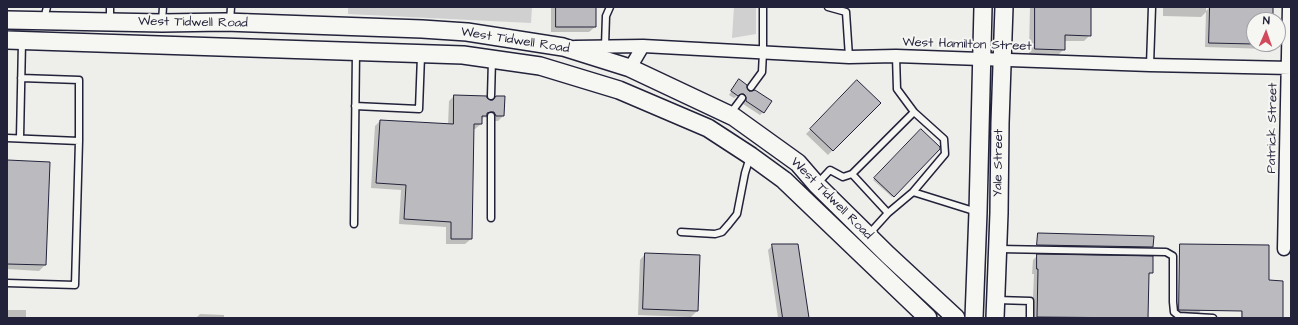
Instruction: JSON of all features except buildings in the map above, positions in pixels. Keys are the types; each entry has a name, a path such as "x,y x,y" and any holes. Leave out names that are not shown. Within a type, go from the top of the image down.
{"main road":[{"name":"Yale Street","path":"974,318 983,7"},
{"name":"Yale Street","path":"995,318 1004,7"},
{"name":"West Tidwell Road","path":"7,20 25,20 46,14 162,15 229,17 466,32 563,47 630,68 734,117 798,163 817,185 956,318"},
{"path":"223,46 229,17"},
{"path":"15,40 25,20"},
{"path":"421,54 422,30"},
{"name":"West Tidwell Road","path":"15,40 463,55 540,66 619,90 708,128 784,180 801,198 928,318"},
{"path":"619,90 630,68"},
{"path":"801,198 817,185"},
{"path":"978,212 999,213"}],"street":[{"name":"Patrick Street","path":"1284,249 1289,68 1289,7"},
{"name":"West Hamilton Street","path":"563,47 643,46 849,57 896,56 1150,65 1289,68"},
{"path":"630,68 643,46"}],"lane":[{"path":"605,46 606,16 610,7"},
{"path":"751,87 762,72 762,7"},
{"path":"828,7 846,12 849,57"},
{"path":"1150,65 1152,7"},
{"path":"15,40 22,78 20,138"},
{"path":"354,224 356,51"},
{"path":"355,106 419,108 421,54"},
{"path":"868,235 888,213 913,192 945,154 944,139 914,112 896,89 896,56"},
{"path":"491,96 492,60"},
{"path":"7,283 75,285 79,80 22,78"},
{"path":"729,115 742,98"},
{"path":"817,185 830,170 844,177 852,174 914,112"},
{"path":"491,116 491,218"},
{"path":"7,138 79,141"},
{"path":"681,232 714,234 722,232 730,224 737,214 745,174 751,156"},
{"path":"852,174 888,213"},
{"path":"913,192 978,212"},
{"path":"997,248 1166,252 1173,256 1174,312 1179,316 1213,318"},
{"path":"995,300 1030,301 1030,318"}],"shaded area":[{"path":"348,7 532,7 531,23 348,14"},
{"path":"734,7 756,7 756,34 732,38"}]}
